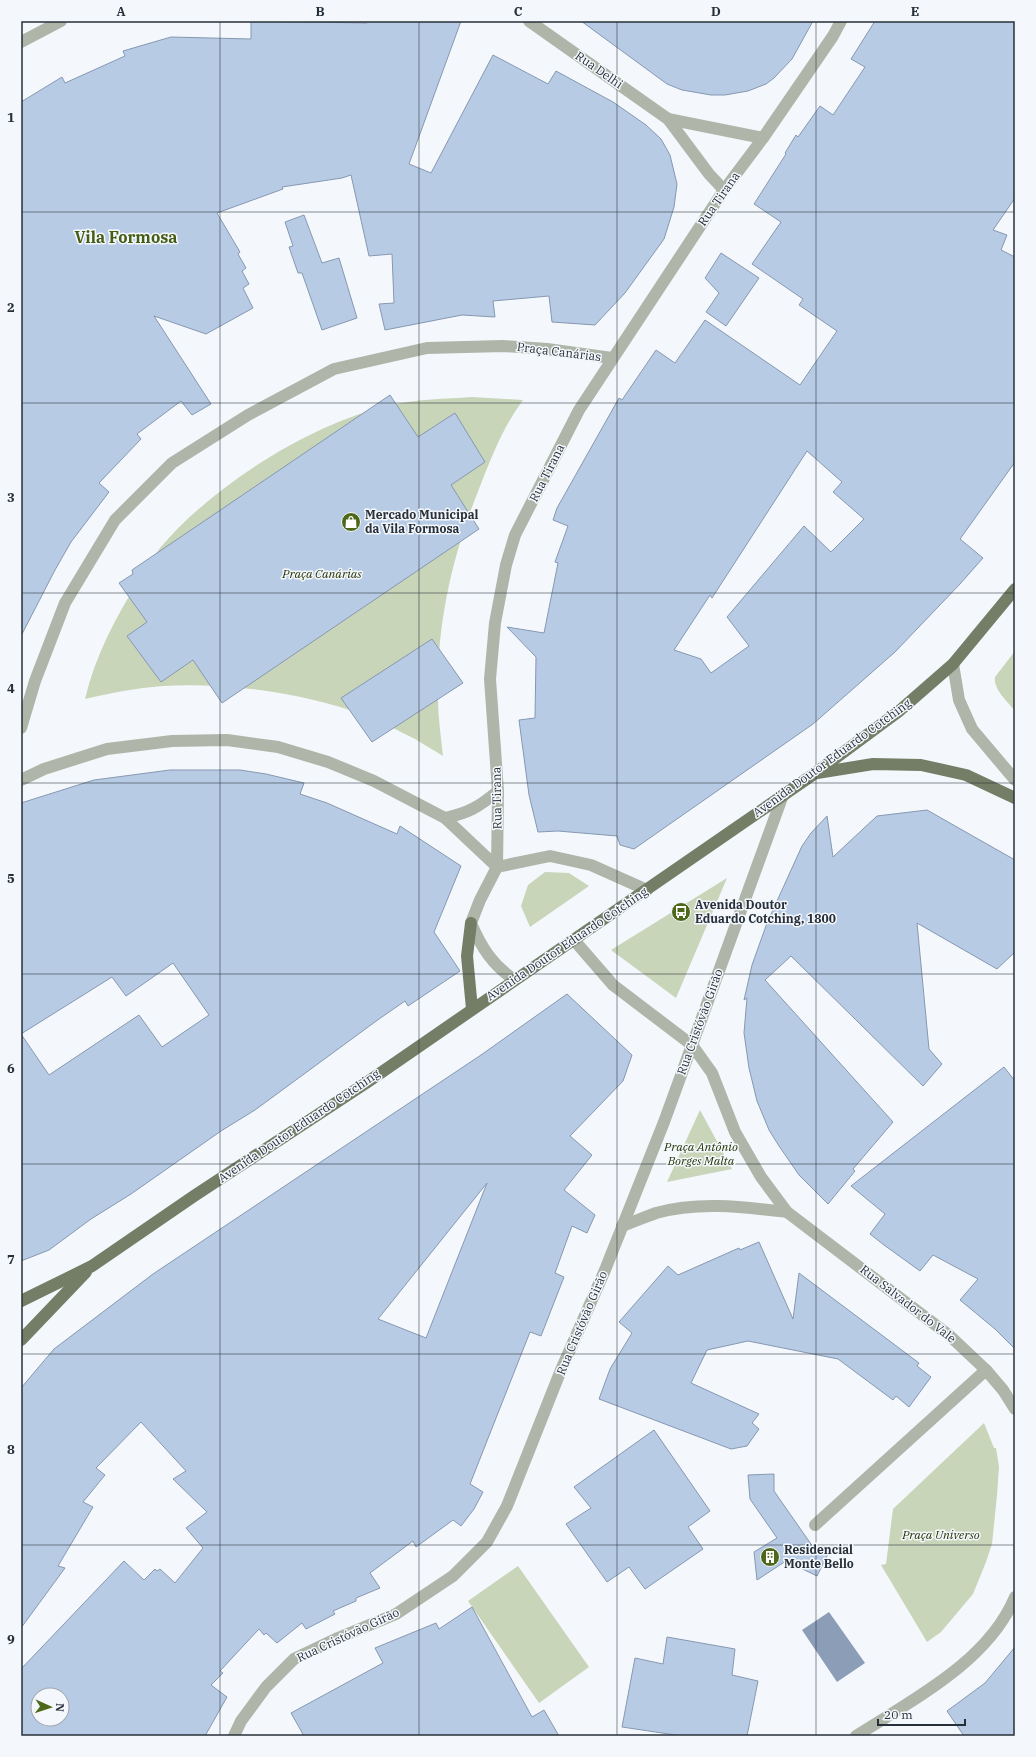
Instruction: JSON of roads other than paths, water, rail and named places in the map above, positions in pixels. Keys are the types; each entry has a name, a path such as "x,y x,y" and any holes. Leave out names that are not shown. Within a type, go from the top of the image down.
{"main road":[{"name":"Avenida Doutor Eduardo Cotching","path":"21,1300 92,1266 194,1196 366,1083 814,774 898,712 953,664 1015,589"},
{"path":"814,774 873,764 921,766 966,775 1015,798"},
{"path":"471,923 467,956 472,1009"},
{"name":"Avenida Doutor Eduardo Cotching","path":"21,1340 92,1266"}],"street":[{"path":"21,42 61,21"},
{"name":"Rua Delhi","path":"529,21 668,120 709,174 724,190"},
{"name":"Rua Tirana","path":"471,923 480,900 497,867 498,792 490,680 495,623 506,565 514,535 579,410 612,358 724,190 763,138 833,36 841,21"},
{"name":"Rua Delhi","path":"668,120 763,138"},
{"name":"Praça Canárias","path":"21,728 35,681 65,603 115,520 172,463 248,415 334,369 426,348 510,346 547,349 612,358"},
{"path":"953,664 958,700 972,729 1015,780"},
{"path":"21,780 44,769 107,749 172,741 227,740 278,747 328,762 374,781 444,818 497,867 550,856 591,865 647,890"},
{"path":"444,818 462,815 482,804 498,792"},
{"name":"Rua Cristóvão Girão","path":"234,1736 241,1721 266,1687 294,1660 338,1638 396,1614 453,1576 487,1542 507,1506 561,1370 605,1270 664,1122 783,795"},
{"path":"471,923 480,945 505,974 515,980"},
{"path":"574,940 613,985 692,1045"},
{"name":"Rua Salvador do Vale","path":"692,1045 712,1073 735,1132 761,1177 787,1212 950,1336 986,1370 1003,1390 1015,1409"},
{"path":"622,1226 657,1213 694,1207 734,1206 787,1212"},
{"path":"815,1525 986,1370"},
{"path":"856,1736 948,1676 974,1655 993,1634 1012,1605 1015,1597"}],"water":[{"path":"829,1612 865,1663 837,1682 802,1630"}],"place":[{"name":"Mercado Municipal da Vila Formosa","path":"351,522"},
{"name":"Avenida Doutor Eduardo Cotching, 1800","path":"681,912"},
{"name":"Residencial Monte Bello","path":"770,1557"}],"district":[{"name":"Vila Formosa","path":"126,237"}],"park label":[{"name":"Praça Antônio Borges Malta","path":"701,1154"},
{"name":"Praça Universo","path":"941,1535"}]}
